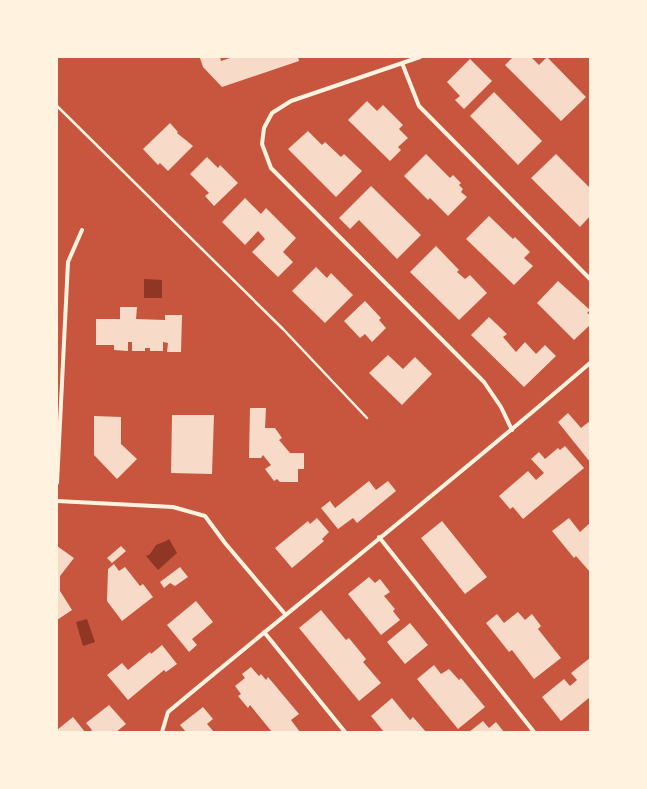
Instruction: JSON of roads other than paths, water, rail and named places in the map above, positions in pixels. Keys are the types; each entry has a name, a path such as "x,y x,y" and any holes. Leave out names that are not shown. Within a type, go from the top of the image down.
{"street":[{"path":"420,57 291,101 272,113 264,128 262,144 271,168 484,382 501,407 512,430"},
{"path":"402,63 419,106 590,279"},
{"path":"57,483 68,262 82,230"},
{"path":"162,732 168,712 285,614 512,430 590,363"},
{"path":"57,501 173,507 205,516 225,543 285,614"},
{"path":"379,537 534,732"},
{"path":"264,632 345,732"}]}
